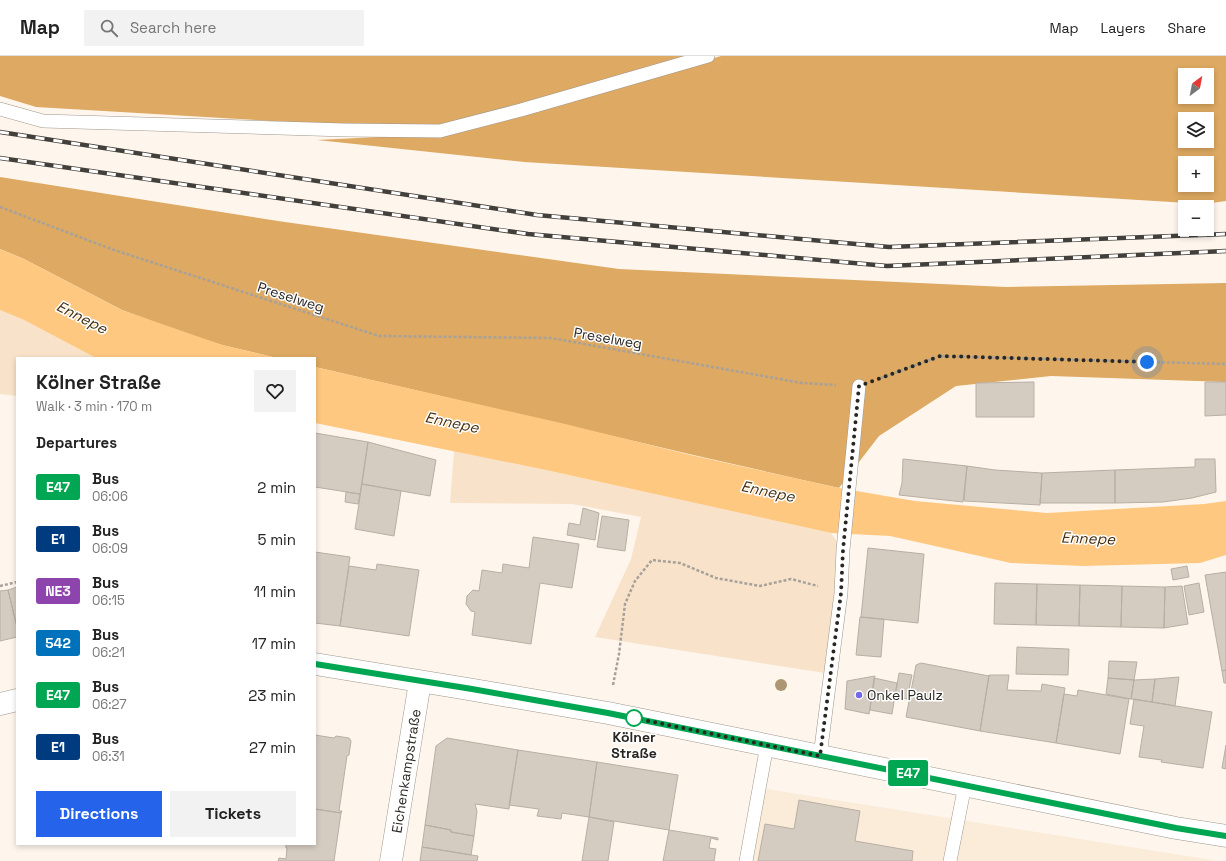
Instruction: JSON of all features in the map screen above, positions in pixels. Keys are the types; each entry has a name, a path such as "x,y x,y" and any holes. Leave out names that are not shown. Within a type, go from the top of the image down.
{"main road":[{"path":"316,664 608,713 1176,828 1226,836"},
{"name":"Eichenkampstraße","path":"391,861 420,682"},
{"path":"0,704 16,700"}],"lane":[{"path":"0,108 43,121 337,130 440,131 521,110 708,56"},
{"path":"820,756 841,593 843,550 859,386"},
{"path":"746,861 766,745"},
{"path":"950,861 964,785"}],"path":[{"name":"Preselweg","path":"0,207 114,250 379,336 551,338 802,383 859,386 940,356 1226,364"},
{"path":"608,713 619,654 625,604 635,581 652,560 680,563 716,578 760,586 791,578 841,593"},
{"path":"0,586 16,582"}],"shaded area":[{"path":"0,56 698,56 440,127 338,125 36,107 0,96"},
{"path":"721,56 1226,56 1226,201 1214,203 1214,200 1178,200 1178,202 524,162 317,140 441,134 524,114"},
{"path":"0,177 278,221 619,269 1006,287 1226,283 1226,382 1051,376 956,386 879,436 839,488 316,367 316,357 273,357 222,345 122,310 24,259 0,249"},
{"path":"0,310 24,320 94,357 16,357 16,396 0,394"},
{"path":"454,451 831,533 843,550 831,674 595,637 631,559 641,517 572,504 450,503"},
{"path":"760,788 1219,861 745,861"}],"water":[{"name":"Ennepe","path":"0,249 24,259 122,310 222,345 273,357 94,357 24,320 0,310"},
{"name":"Ennepe","path":"316,367 561,423 695,456 839,488 915,501 1047,513 1204,504 1226,501 1226,555 1200,563 1083,566 1011,563 890,536 831,533 546,470 316,423"}],"building":[{"path":"1034,382 1034,417 976,417 976,383"},
{"path":"1205,382 1226,382 1226,415 1205,416"},
{"path":"316,433 368,442 360,494 316,487"},
{"path":"368,442 436,460 430,496 362,484"},
{"path":"903,459 967,466 963,502 899,495 902,483"},
{"path":"1195,459 1215,459 1216,492 1192,498 1163,502 1115,503 1115,470 1195,467"},
{"path":"967,466 995,470 1042,473 1040,505 964,501"},
{"path":"1115,470 1115,503 1040,503 1042,473"},
{"path":"362,484 401,491 394,536 355,529"},
{"path":"346,492 360,494 358,504 345,502"},
{"path":"583,508 599,513 595,540 567,535 569,523 580,525"},
{"path":"602,516 629,520 625,551 597,547"},
{"path":"533,537 579,544 572,588 540,583 531,644 472,635 475,612 471,611 466,604 467,596 473,590 479,591 482,570 502,573 503,564 529,568"},
{"path":"868,548 924,554 918,623 861,617"},
{"path":"316,552 350,557 340,626 316,623"},
{"path":"377,564 419,570 409,636 340,626 349,566 376,570"},
{"path":"1187,566 1189,577 1173,580 1171,569"},
{"path":"1226,572 1226,670 1222,671 1205,575"},
{"path":"995,583 1037,584 1036,625 994,624"},
{"path":"1199,583 1204,612 1189,615 1184,586"},
{"path":"1037,584 1080,585 1079,626 1036,625"},
{"path":"1080,585 1122,586 1121,627 1079,626"},
{"path":"1122,586 1165,587 1164,628 1121,627"},
{"path":"1182,586 1188,624 1164,628 1165,587"},
{"path":"16,587 16,623 8,590"},
{"path":"8,590 16,623 16,637 0,641 0,591"},
{"path":"860,617 884,619 881,657 856,655"},
{"path":"1017,647 1069,649 1068,675 1016,674"},
{"path":"1109,661 1137,662 1134,680 1108,678"},
{"path":"921,663 989,676 980,731 906,717 916,665"},
{"path":"1226,670 1226,683 1224,683 1222,671"},
{"path":"899,673 912,675 907,699 895,697"},
{"path":"989,675 1009,675 1007,690 1041,691 1042,684 1065,688 1056,743 980,731"},
{"name":"Onkel Paulz","path":"875,676 869,714 845,709 847,681"},
{"path":"1179,677 1175,706 1152,702 1155,679"},
{"path":"874,678 897,683 892,714 870,710"},
{"path":"1108,678 1134,680 1131,699 1106,694"},
{"path":"1155,679 1152,702 1131,699 1134,680"},
{"path":"1078,690 1129,699 1120,754 1056,743 1064,694 1077,696"},
{"path":"1134,699 1212,712 1203,768 1161,762 1162,760 1139,757 1144,726 1130,724"},
{"path":"316,735 334,738 336,736 349,738 351,741 349,755 347,756 339,811 342,811 341,813 316,809"},
{"path":"447,738 518,750 509,809 475,804 477,811 474,836 425,825 436,746"},
{"path":"1226,745 1226,769 1222,768"},
{"path":"518,750 597,762 589,817 562,813 561,819 537,816 539,809 509,805"},
{"path":"597,762 678,775 669,830 589,817"},
{"path":"799,800 860,811 855,841 913,851 912,861 758,861 765,824 794,829"},
{"path":"316,809 341,813 334,861 278,861 279,858 286,859 286,845 316,845"},
{"path":"589,817 614,822 608,861 582,861"},
{"path":"425,825 474,836 471,855 422,847"},
{"path":"669,830 718,838 718,840 711,838 709,848 716,849 714,861 663,861"},
{"path":"422,847 478,856 477,861 420,861"}],"railway":[{"path":"0,132 537,215 889,247 1226,234"},
{"path":"0,158 528,234 887,266 1226,251"}],"bus line":[{"name":"E47","path":"316,664 369,672 420,682 472,689 608,713 1176,828 1226,836"}],"place":[{"name":"Onkel Paulz","path":"859,695"},
{"name":"Kölner Straße","path":"634,718"}],"route":[{"path":"634,718 820,756 841,593 843,550 859,386 940,356 1147,362"}]}
